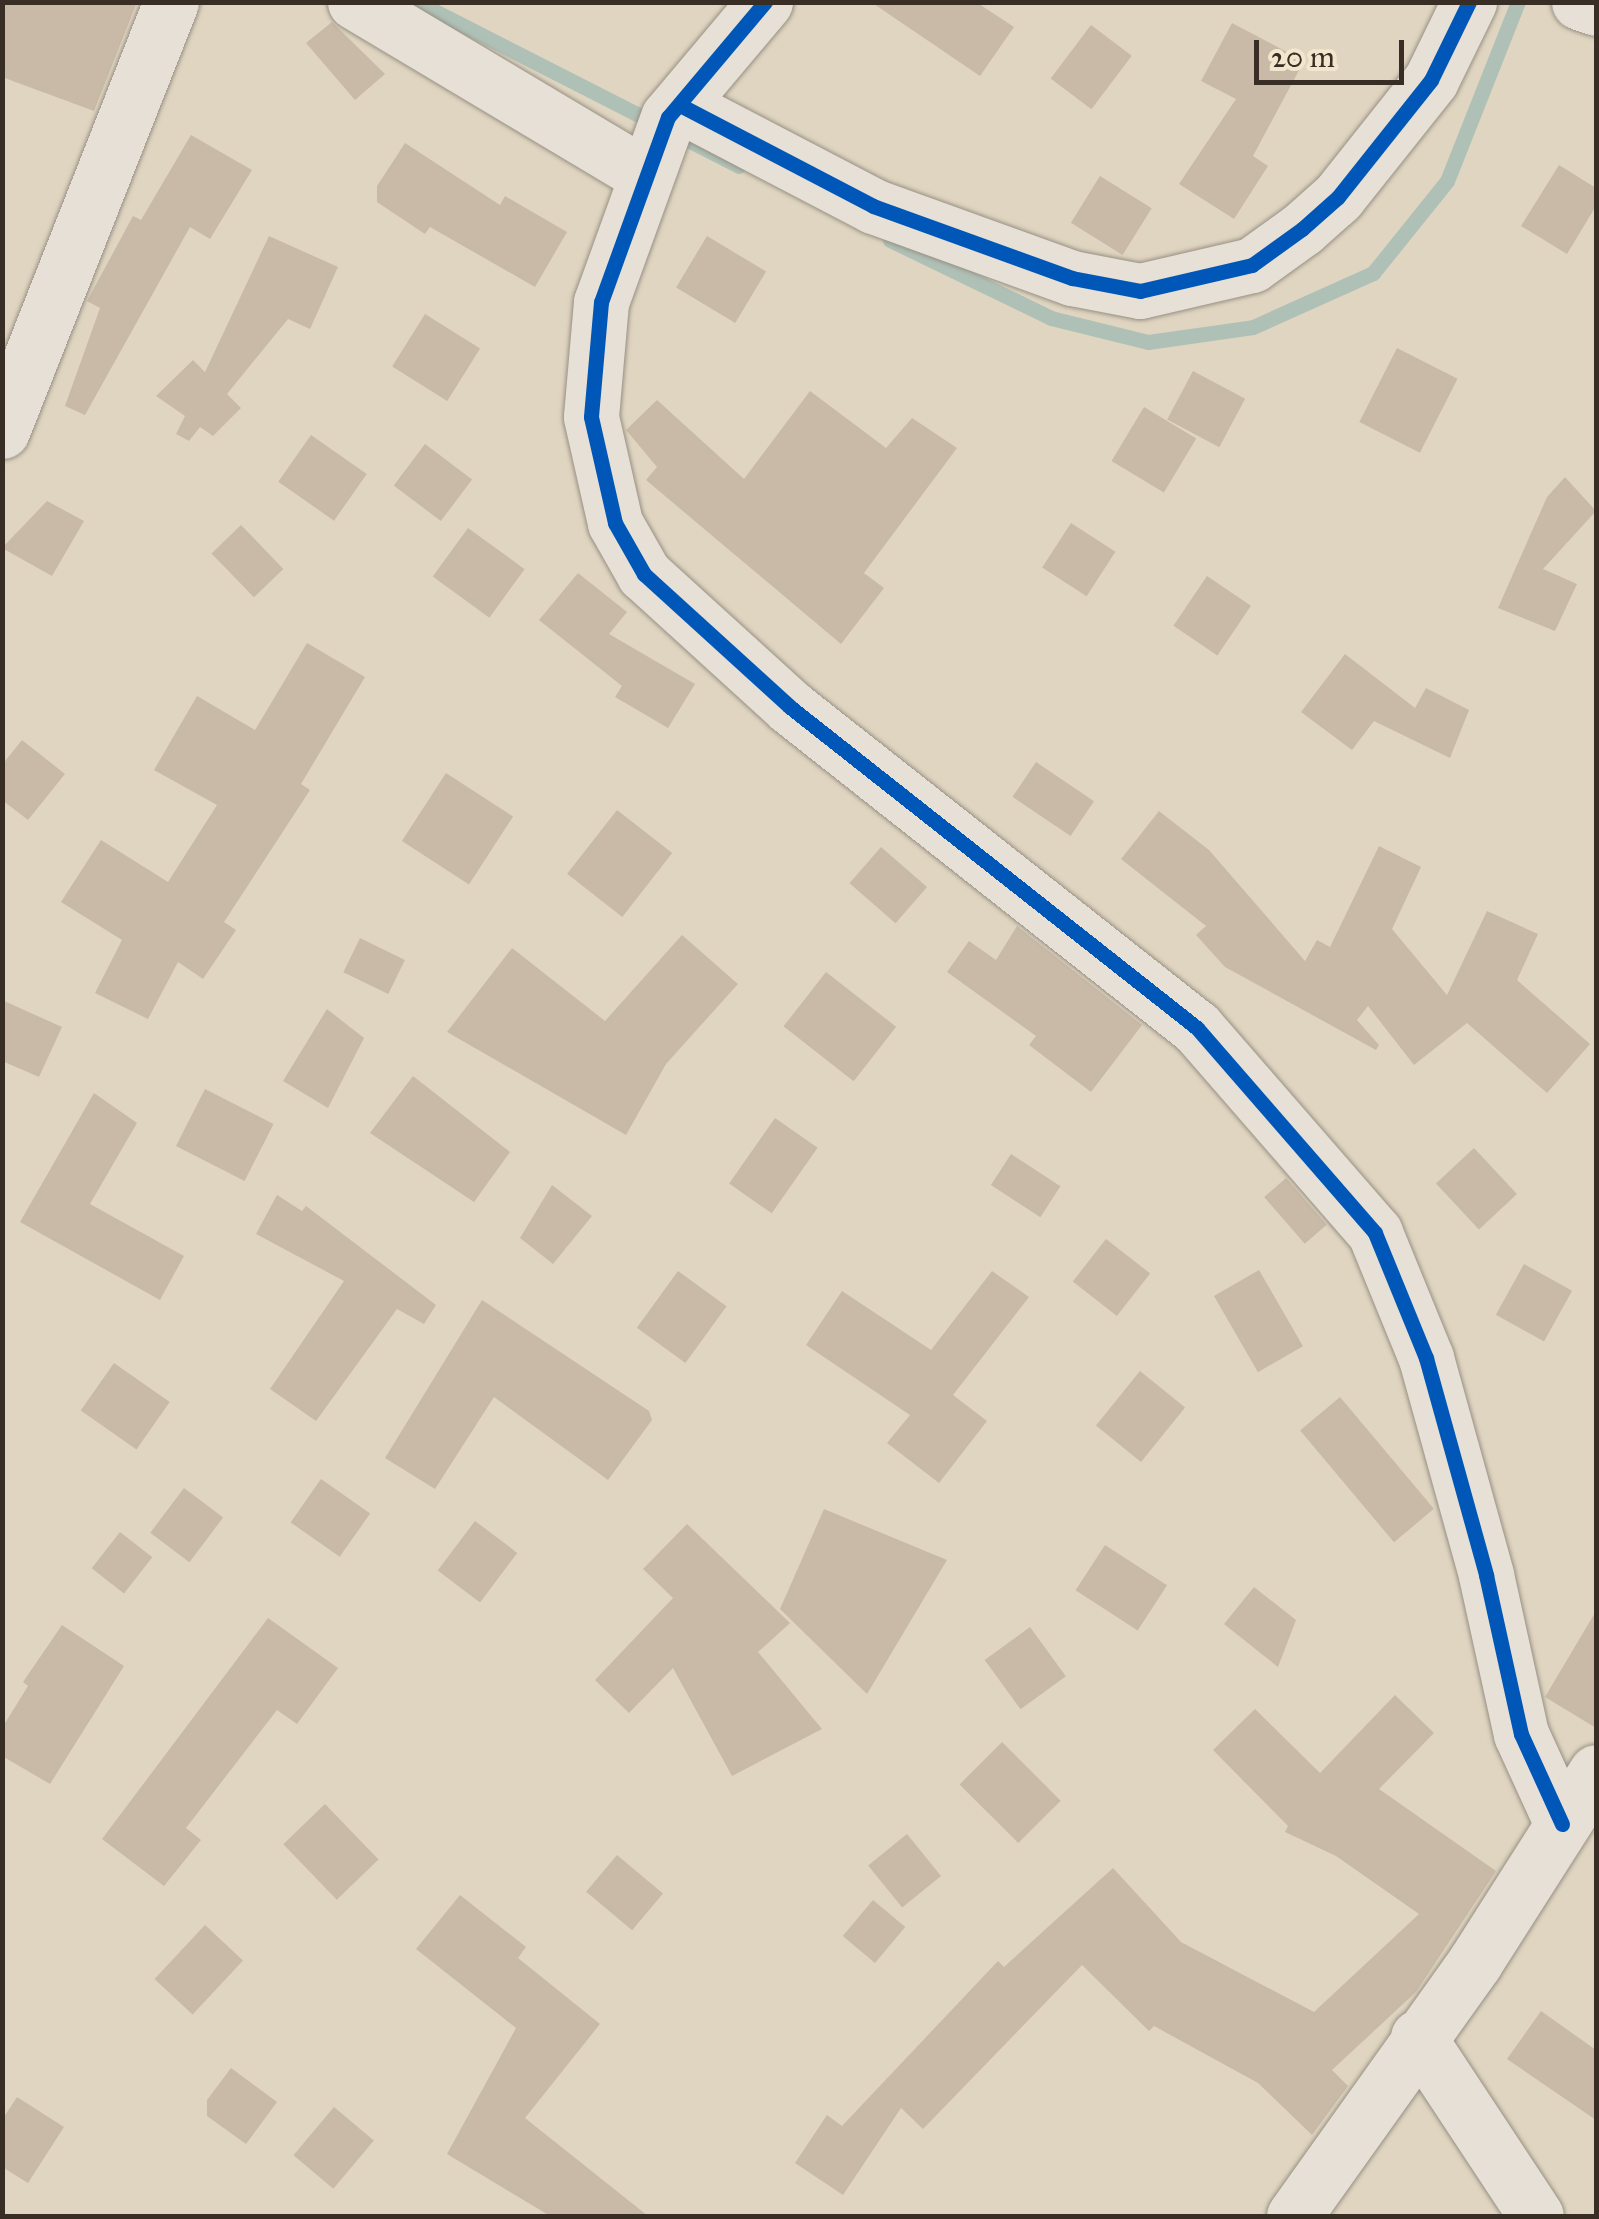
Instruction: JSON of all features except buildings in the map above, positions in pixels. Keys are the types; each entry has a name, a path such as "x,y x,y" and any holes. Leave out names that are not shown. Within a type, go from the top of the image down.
{"street":[{"path":"2,430 170,2"},
{"path":"355,2 661,137 873,206 1072,278 1140,291 1252,264 1302,230 1338,197 1431,80 1469,2"},
{"path":"765,2 661,137 601,302 593,398 615,523 644,574 790,707 1197,1028 1375,1232 1426,1358 1521,1734 1562,1824"},
{"path":"1580,2 1596,8"},
{"path":"1294,2216 1475,1962 1596,1772"},
{"path":"1418,2037 1536,2216"}],"waterway":[{"path":"417,2 739,166"},
{"path":"890,240 1051,318 1148,342 1253,327 1373,273 1447,181 1518,2"}],"cycle path":[{"path":"765,2 668,117 601,302 591,417 615,523 644,574 790,707 1197,1028 1375,1233 1426,1358 1486,1575 1521,1734 1562,1824"},
{"path":"680,105 873,206 1072,278 1140,291 1252,265 1302,229 1338,197 1431,80 1469,2"}]}
